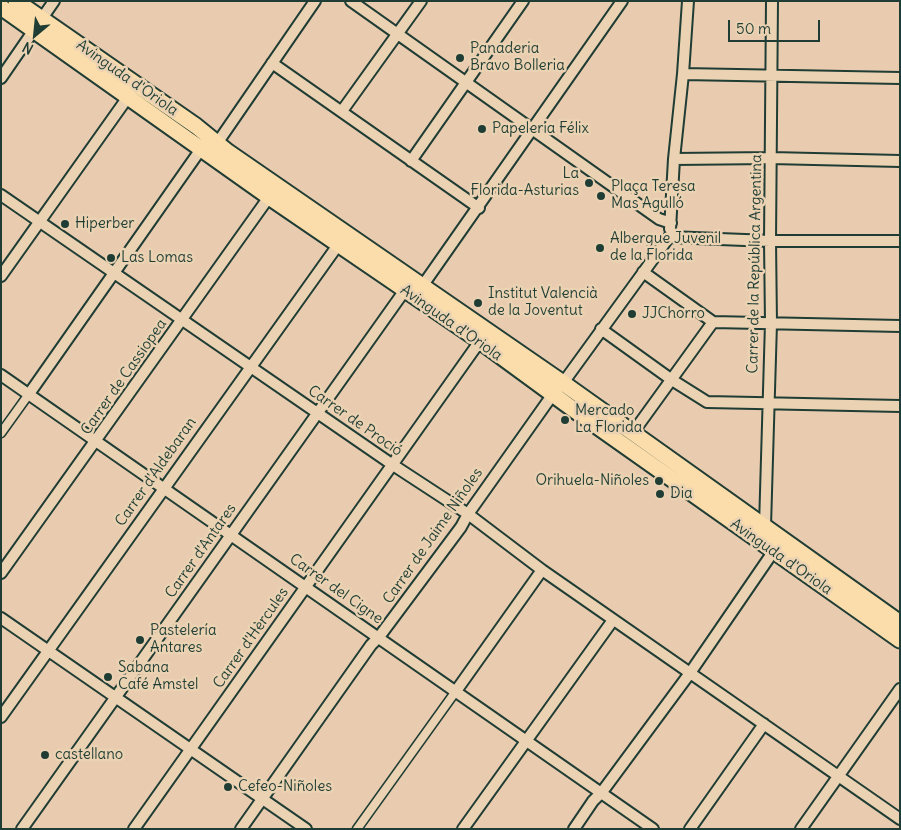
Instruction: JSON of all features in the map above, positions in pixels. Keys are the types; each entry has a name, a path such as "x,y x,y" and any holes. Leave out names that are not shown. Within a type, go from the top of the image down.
{"main road":[{"name":"Avinguda d'Oriola","path":"16,1 38,25 128,97 269,197 480,341 632,434 898,618"},
{"name":"Avinguda d'Oriola","path":"1,7 38,25 218,142 228,152 423,285 773,552 900,640"}],"street":[{"path":"1,78 54,1"},
{"path":"1,433 201,149 218,142 315,1"},
{"path":"352,1 660,219 670,223"},
{"path":"342,111 421,1"},
{"path":"411,161 523,1"},
{"path":"423,285 479,208 622,1"},
{"path":"688,1 669,237 770,241 900,241"},
{"name":"Carrer de la República Argentina","path":"764,526 771,323 772,1"},
{"path":"272,63 479,208"},
{"path":"683,74 900,78"},
{"path":"1,276 128,97"},
{"path":"674,159 771,158 900,161"},
{"name":"Carrer de Proció","path":"1,195 249,367 468,514 542,570 900,819"},
{"name":"Carrer de Cassiopea","path":"1,573 97,441 269,197"},
{"name":"Carrer de Jaime Niñoles","path":"242,829 371,645 379,637 461,527 468,514 669,237"},
{"name":"Carrer d'Aldebaran","path":"1,717 338,244"},
{"path":"643,272 713,322 900,326"},
{"name":"Carrer d'Antares","path":"22,829 404,290"},
{"path":"632,434 713,322"},
{"path":"601,330 707,402 900,406"},
{"name":"Carrer d'Hèrcules","path":"134,829 480,341"},
{"name":"Carrer del Cigne","path":"1,375 654,829"},
{"path":"574,829 690,673 773,552"},
{"path":"357,829 542,570"},
{"path":"1,618 306,829"},
{"path":"463,829 613,620"},
{"path":"801,829 900,689"},
{"path":"690,829 764,724"}],"place":[{"name":"Panaderia Bravo Bolleria","path":"460,58"},
{"name":"Papelería Félix","path":"482,129"},
{"name":"La Florida-Asturias","path":"589,183"},
{"name":"Plaça Teresa Mas Agulló","path":"601,196"},
{"name":"Hiperber","path":"65,224"},
{"name":"Albergue Juvenil de la Florida","path":"600,248"},
{"name":"Las Lomas","path":"111,258"},
{"name":"Institut Valencià de la Joventut","path":"478,303"},
{"name":"JJChorro","path":"632,314"},
{"name":"Mercado La Florida","path":"565,420"},
{"name":"Orihuela-Niñoles","path":"659,481"},
{"name":"Dia","path":"660,494"},
{"name":"Pastelería Antares","path":"140,640"},
{"name":"Sabana Café Amstel","path":"108,677"},
{"name":"castellano","path":"45,755"},
{"name":"Cefeo-Niñoles","path":"228,787"}]}
